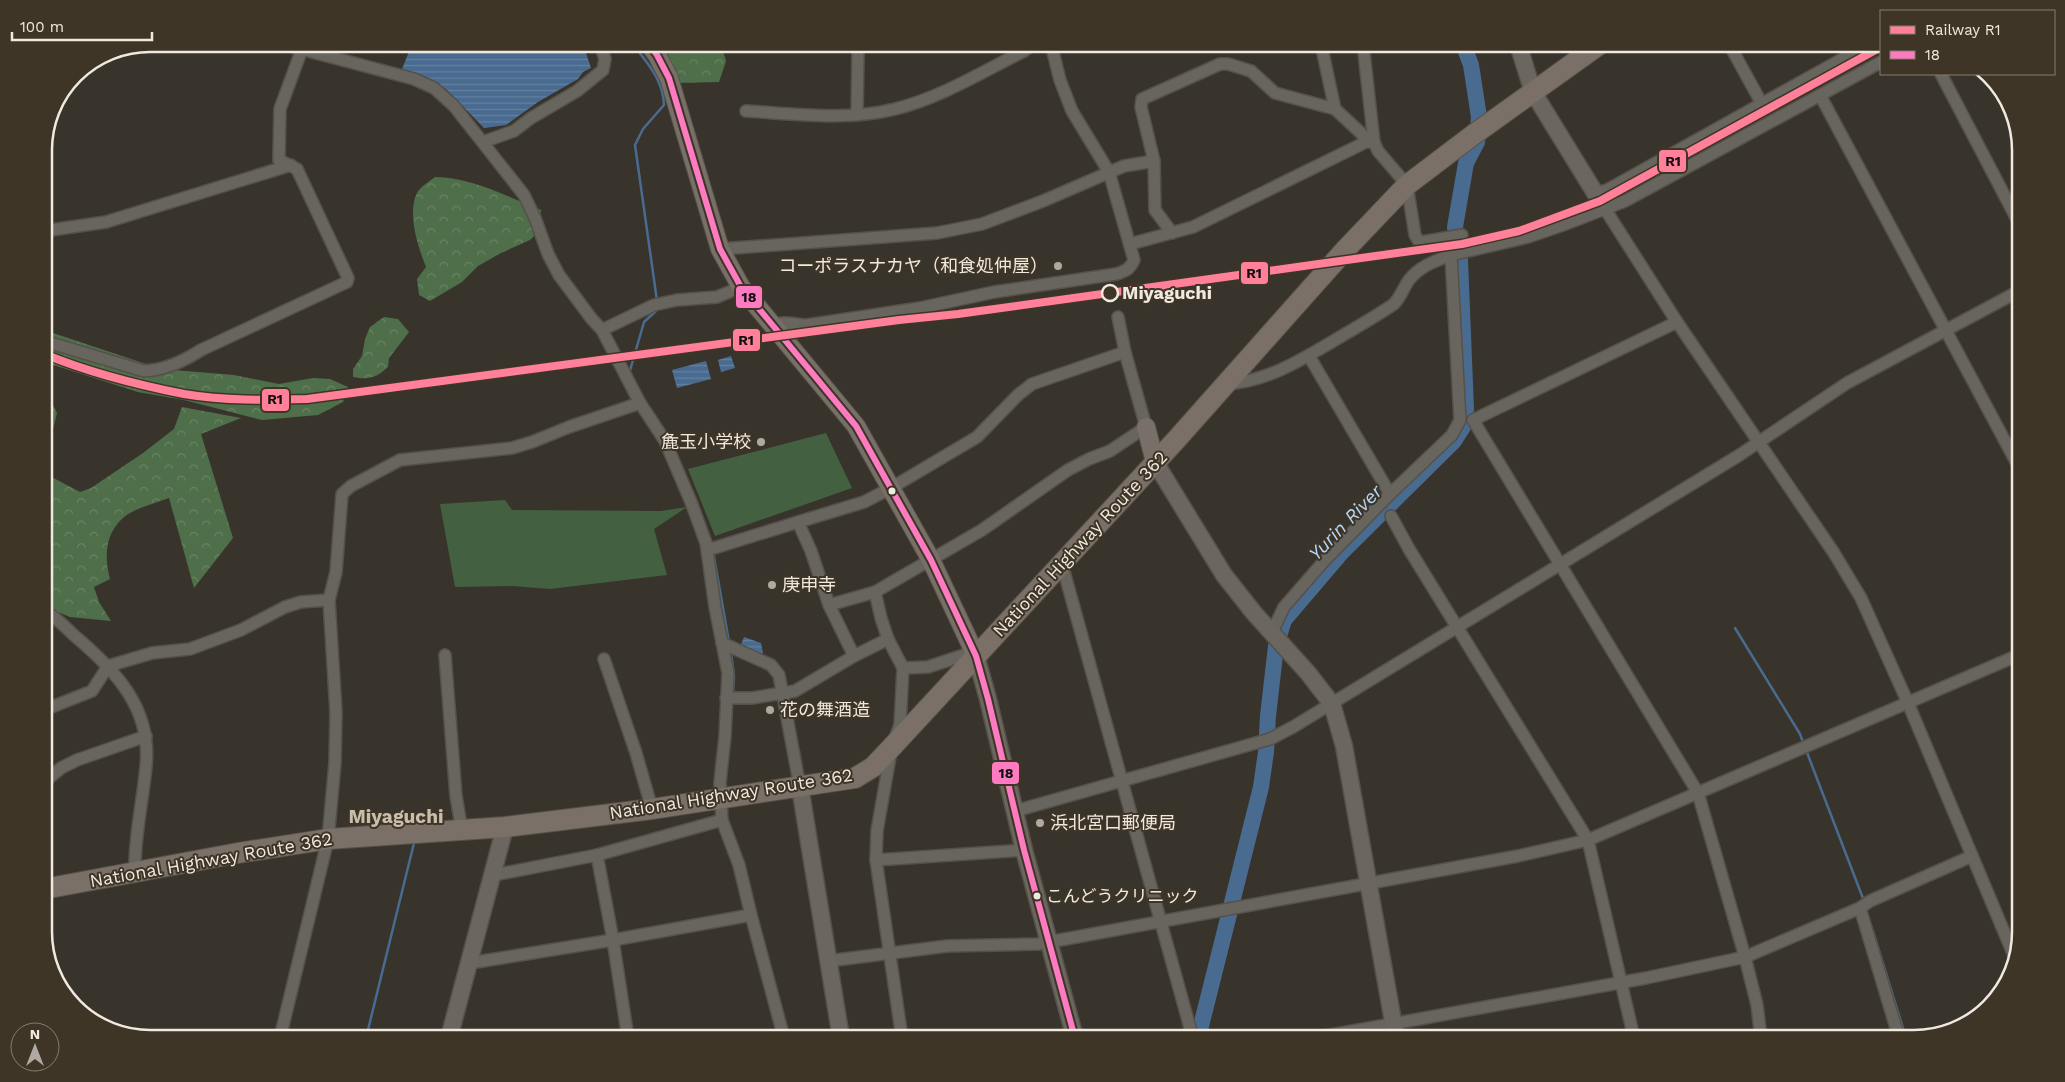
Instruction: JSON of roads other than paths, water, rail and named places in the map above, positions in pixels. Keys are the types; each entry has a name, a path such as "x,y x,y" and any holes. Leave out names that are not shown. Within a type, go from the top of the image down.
{"highway":[{"name":"National Highway Route 362","path":"53,887 328,839 505,827 652,809 855,778 873,767 891,748 975,654 1062,564 1156,462 1345,250 1408,185 1477,132 1588,52"}],"main road":[{"path":"655,53 669,78 720,249 741,287 856,426 931,560 975,654"},
{"path":"1146,427 1156,462"}],"street":[{"path":"773,326 783,322 792,325 817,324 920,308 994,292 1116,274 1127,270 1134,260 1109,172 1072,111 1060,80 1054,52"},
{"path":"1323,52 1336,109"},
{"path":"1364,52 1370,142"},
{"path":"1520,52 1532,92 1677,322 1834,553 1861,598 1908,702 2011,949"},
{"path":"1733,52 1762,104"},
{"path":"1601,201 1607,190 1855,52"},
{"path":"53,344 144,371 155,371 187,359 201,350 347,282 348,278 297,169 279,160 278,157 280,109 301,53"},
{"path":"317,53 414,79 434,88 454,106 524,195 535,218 548,254 559,275 602,330 640,403 665,441 710,548 722,644 728,673 720,799 722,820 739,865 782,1030"},
{"path":"483,142 514,131 531,118 577,91 603,70 605,59 603,53"},
{"path":"858,53 858,115"},
{"path":"746,111 858,115 896,109 937,94 1021,53"},
{"path":"1226,384 1238,383 1288,368 1309,356 1394,304 1416,272 1427,264 1451,255 1528,236 1601,201 1625,201 1880,63"},
{"path":"1172,233 1155,210 1154,161 1141,107 1142,100 1220,64 1228,64 1251,71 1275,93 1336,109 1370,142 1408,185 1415,235 1418,240 1422,242 1456,236"},
{"path":"1943,75 2012,210"},
{"path":"1820,96 2012,454"},
{"path":"1130,244 1193,227 1370,142"},
{"path":"720,249 937,233 965,229 1043,201 1124,166 1154,161"},
{"path":"53,231 106,222 291,165"},
{"path":"1451,255 1467,420 1560,565 1698,793 1745,957 1757,1005 1760,1030"},
{"path":"602,330 659,304 677,300 717,296 741,287"},
{"path":"1014,810 1267,740 1332,704 1560,565 1759,442 1847,383 2012,295"},
{"path":"829,605 875,592 982,530 1068,470 1110,450 1146,427 1125,352 1118,317"},
{"path":"1274,635 1284,607 1325,560 1467,420 1677,322"},
{"path":"710,548 864,502 891,488 977,436 1018,395 1032,384 1125,352"},
{"path":"1309,356 1390,494"},
{"path":"282,1030 328,839 335,763 336,712 329,600 336,572 342,494 351,486 400,460 512,448 640,403"},
{"path":"1156,462 1224,575 1332,704 1344,746 1394,1030"},
{"path":"1391,516 1409,549 1588,840 1632,1030"},
{"path":"798,522 822,580 829,605 854,656"},
{"path":"1062,564 1191,1030"},
{"path":"875,592 880,618 902,668 900,725 891,748 877,831 876,860 901,1030"},
{"path":"53,706 92,691 108,666 152,653 190,649 236,632 285,607 302,602 329,600"},
{"path":"53,618 108,666 120,679 134,702 146,736 147,764 134,852 135,872"},
{"path":"726,698 752,698 795,691 854,656 888,639"},
{"path":"722,644 771,665 779,675 800,787 840,1030"},
{"path":"902,668 928,667 975,654 988,699 1024,850 1073,1030"},
{"path":"445,655 456,796 462,831"},
{"path":"828,961 947,946 1038,944 1518,856 1588,840 2012,658"},
{"path":"604,659 636,753 652,809"},
{"path":"53,775 77,760 146,736"},
{"path":"494,875 597,855 722,820"},
{"path":"451,1030 494,875 505,827"},
{"path":"876,860 1024,850"},
{"path":"597,855 613,940 627,1030"},
{"path":"1399,1030 1745,957 1972,856"},
{"path":"1863,905 1897,1030"},
{"path":"470,963 751,915"}],"water":[{"path":"408,53 586,53 591,68 583,72 578,79 538,102 506,125 484,128 446,89 422,75 402,69"},
{"path":"731,356 735,368 721,372 718,360"},
{"path":"706,361 711,379 677,388 672,370"},
{"path":"744,637 761,643 763,653 756,654 740,647"}],"waterway":[{"name":"Yurin River","path":"1200,1030 1261,787 1276,646 1284,620 1342,552 1454,441 1463,427 1466,409 1460,260 1455,227 1466,163 1477,142 1479,117 1471,65 1466,52"},
{"path":"640,53 661,87 664,105 643,129 635,145 657,301"},
{"path":"629,374 644,322 656,311 656,307"},
{"path":"650,408 666,433"},
{"path":"706,528 712,544"},
{"path":"713,551 729,642"},
{"path":"1735,628 1800,734 1804,745"},
{"path":"731,653 734,676 733,694"},
{"path":"1806,750 1864,901"},
{"path":"368,1030 414,843"},
{"path":"1873,931 1904,1030"}],"rail line":[{"name":"R1","path":"53,357 113,377 184,394 230,399 307,399 899,320 958,314 1462,244 1519,231 1600,201 1872,52"}],"place":[{"name":"コーポラスナカヤ（和食処仲屋）","path":"1058,266"},
{"name":"Miyaguchi","path":"1110,293"},
{"name":"麁玉小学校","path":"761,442"},
{"name":"庚申寺","path":"772,585"},
{"name":"花の舞酒造","path":"770,710"},
{"name":"浜北宮口郵便局","path":"1040,823"},
{"name":"こんどうクリニック","path":"1037,896"}],"district":[{"name":"Miyaguchi","path":"396,816"}]}
